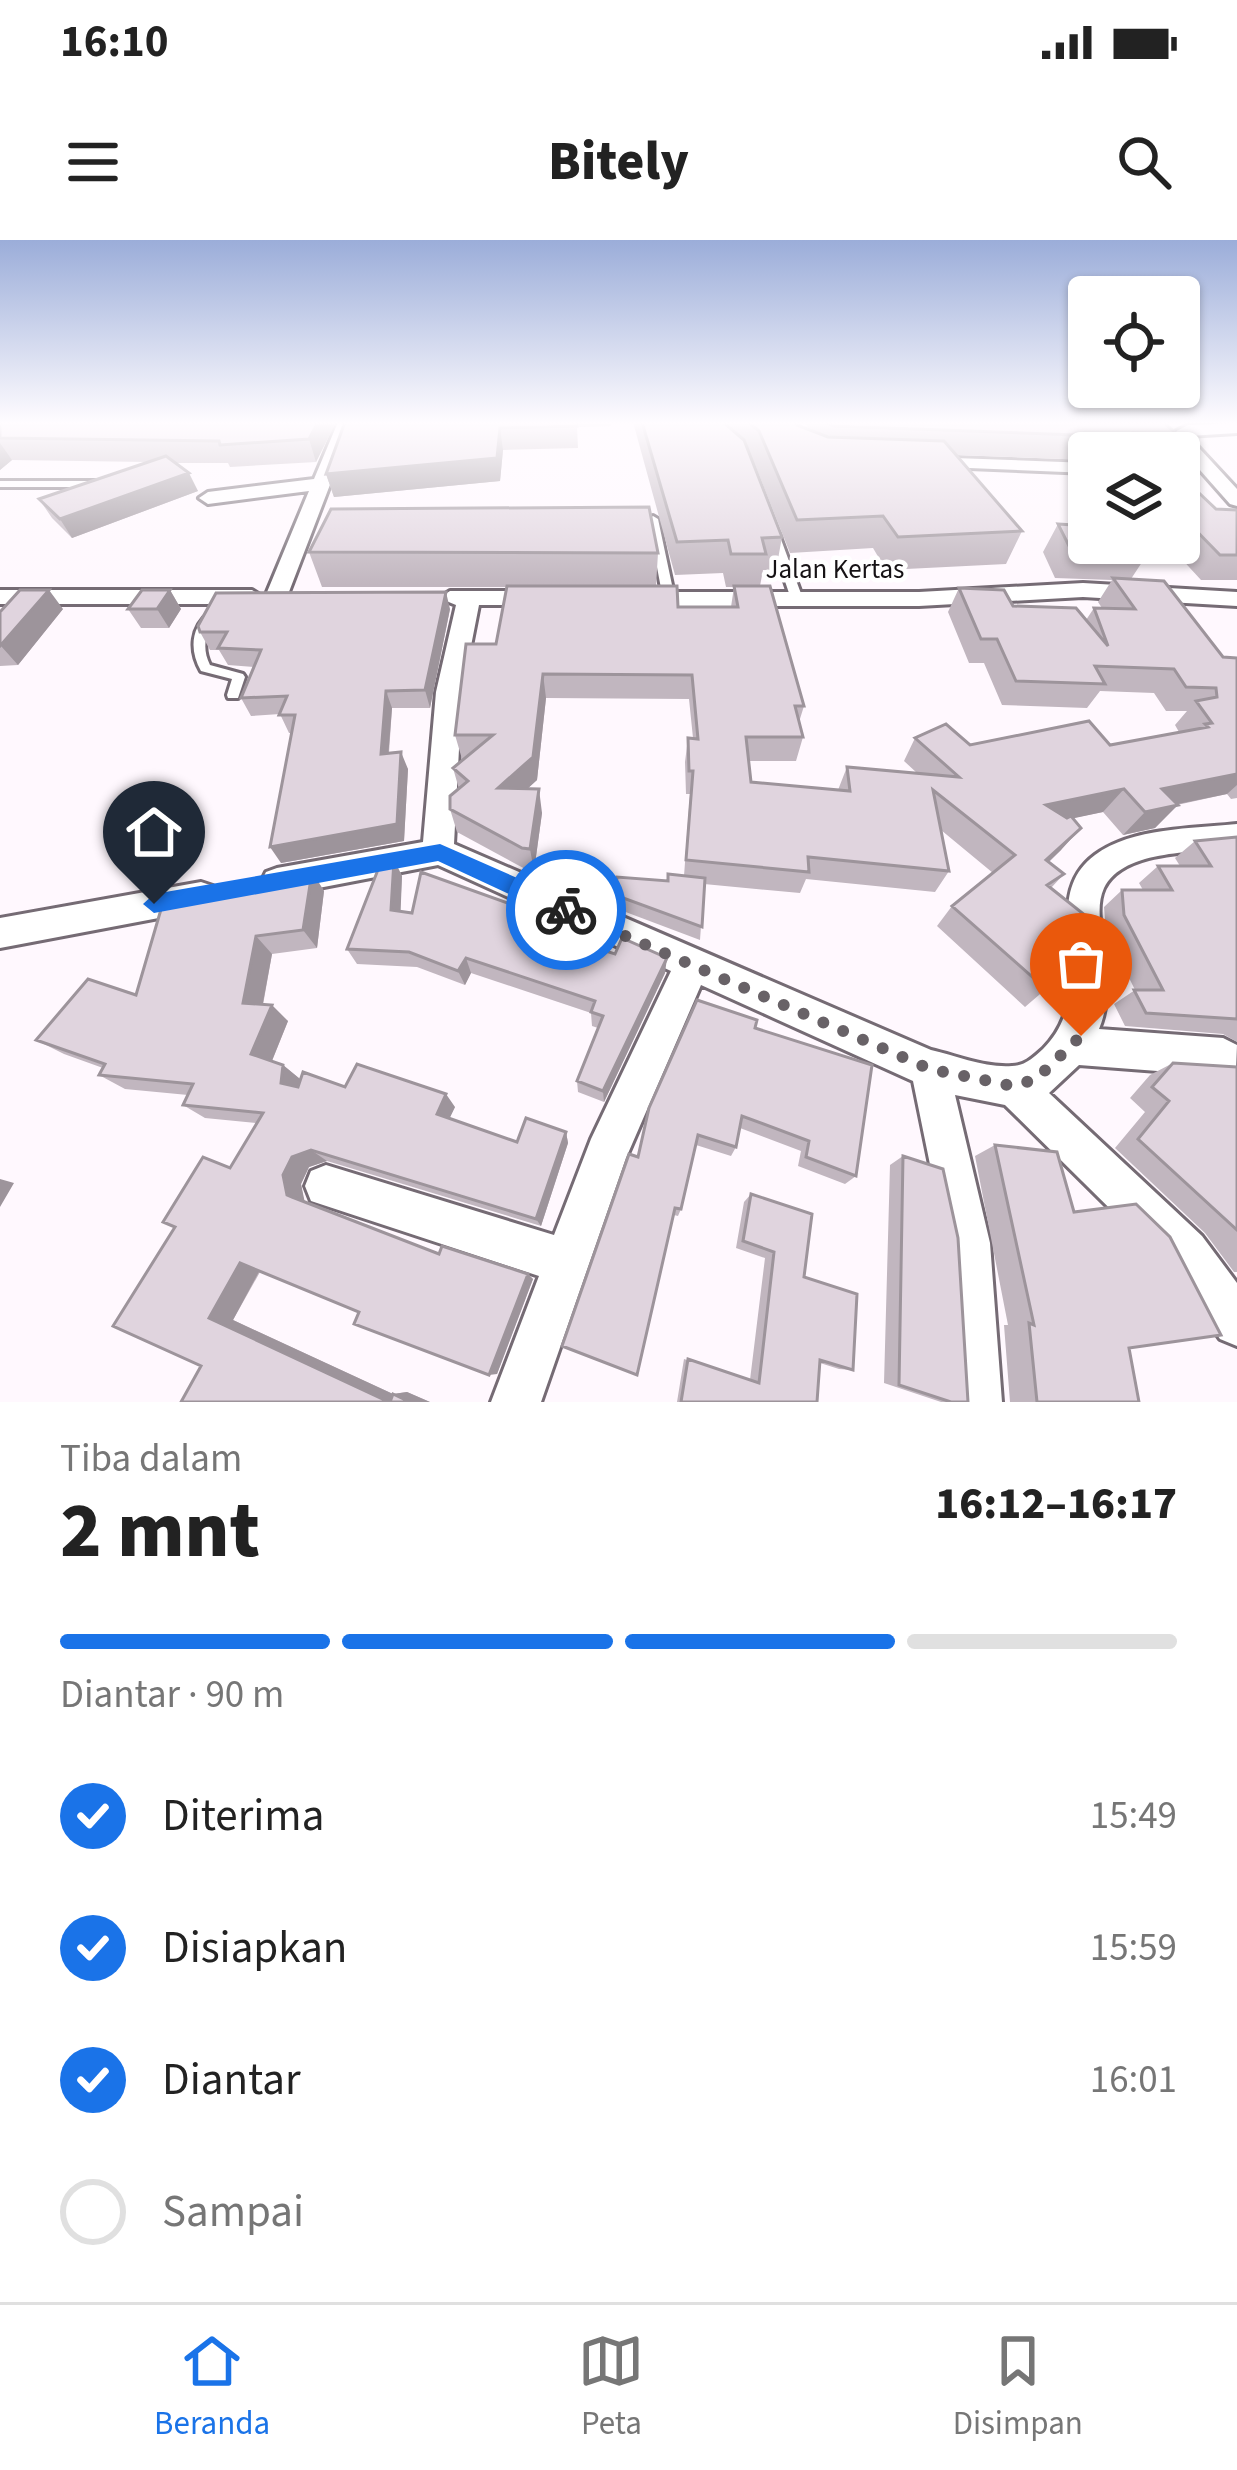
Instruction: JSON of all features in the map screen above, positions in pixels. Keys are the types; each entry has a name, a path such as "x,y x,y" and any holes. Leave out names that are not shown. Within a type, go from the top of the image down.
{"street":[{"path":"0,597 286,597 324,476"},
{"path":"1216,476 1237,500"},
{"path":"208,499 321,484"},
{"name":"Jalan Kertas","path":"426,598 919,599 1030,590 1237,598"},
{"path":"440,852 437,831 449,692 469,598"},
{"path":"0,933 440,852 930,1069 1013,1086 1036,1079 1073,1046 1090,1017 1092,988 1084,912 1086,885 1100,868 1126,852 1237,836"},
{"path":"527,1398 566,1262 606,1154 692,965"},
{"path":"1073,1046 1223,1057"},
{"path":"930,1069 968,1243 977,1402"},
{"path":"1013,1086 1186,1252 1237,1322"},
{"path":"326,1186 566,1262"}],"lane":[{"path":"0,484 124,484"},
{"path":"769,518 797,599"},
{"path":"653,519 669,598"},
{"path":"221,597 197,643 205,668 239,677 233,695"}],"building":[{"path":"106,476 180,476 60,519 39,499"},
{"path":"658,476 758,476 782,537 762,538 766,554 731,554 728,540 677,542"},
{"path":"778,476 975,476 1022,531 898,537 883,516 797,520"},
{"path":"1200,494 1216,509 1237,510 1237,555 1220,555 1200,535"},
{"path":"649,507 658,553 309,552 331,509"},
{"path":"1058,524 1068,525 1068,544"},
{"path":"1113,578 1164,581 1223,657 1237,658 1237,774 1162,789 1178,805 1145,812 1124,789 1046,805 1071,816 1081,828 1046,860 1064,874 1047,885 1086,916 1087,929 1066,945 1082,958 1046,989 952,906 1015,855 933,790 949,871 808,857 809,872 686,860 693,771 689,771 688,738 698,739 692,675 543,674 533,757 498,788 539,789 530,849 450,809 450,796 468,781 453,768 493,735 455,735 466,644 496,644 507,586 677,586 678,607 738,607 734,586 770,586 804,706 795,706 803,737 746,737 751,782 850,791 847,767 959,777 915,738 946,724 970,745 1089,721 1110,745 1208,727 1205,724 1212,723 1196,701 1217,697 1216,688 1186,687 1174,669 1095,666 1105,684 1016,681 997,639 981,639 959,588 1004,590 1013,606 1076,608 1108,646 1094,608 1135,609"},
{"path":"20,590 49,590 0,646 0,612"},
{"path":"142,590 170,590 157,609 128,609"},
{"path":"446,592 425,690 386,691 381,754 401,752 397,824 270,847 295,715 279,715 287,696 241,698 261,650 218,648 227,632 200,632 198,626 216,593"},
{"path":"1237,837 1237,1019 1146,1013 1134,990 1163,990 1124,915 1122,890 1172,890 1158,866 1211,866 1195,841"},
{"path":"394,860 391,910 412,913 421,872 569,925 564,938 615,954 622,938 667,958 603,1091 577,1081 603,1016 591,1012 595,1001 466,958 458,971 409,952 347,949 381,862"},
{"path":"312,872 303,930 256,936 243,1003 272,1005 251,1054 283,1065 281,1083 298,1087 303,1072 345,1087 357,1064 446,1094 437,1114 517,1142 526,1118 566,1132 536,1219 311,1150 292,1157 283,1175 287,1195 439,1254 442,1246 528,1274 489,1375 354,1324 359,1312 240,1263 209,1318 389,1402 181,1402 201,1366 113,1326 175,1227 163,1222 203,1157 230,1168 263,1113 183,1105 193,1084 99,1075 105,1064 36,1040 88,979 136,995 164,899"},
{"path":"668,874 705,878 702,927 615,895 617,877 668,881"},
{"path":"697,1000 757,1020 755,1028 872,1065 856,1176 806,1157 809,1141 742,1116 736,1147 698,1135 681,1209 675,1208 637,1375 562,1346 629,1154 638,1157 649,1108"},
{"path":"1173,1063 1237,1067 1237,1230 1138,1139 1169,1101 1152,1087"},
{"path":"995,1145 1057,1152 1074,1212 1136,1204 1170,1237 1221,1335 1129,1348 1139,1402 1037,1402 1029,1323 1034,1325"},
{"path":"903,1156 943,1169 958,1238 968,1402 951,1402 899,1385"},
{"path":"751,1194 812,1214 804,1277 857,1294 853,1370 820,1360 817,1402 681,1402 688,1359 759,1383 774,1252 743,1241"}],"way so far":[{"path":"566,910 930,1069 1013,1086 1036,1079 1081,1036"}],"route":[{"path":"154,904 440,852 566,910"}]}
